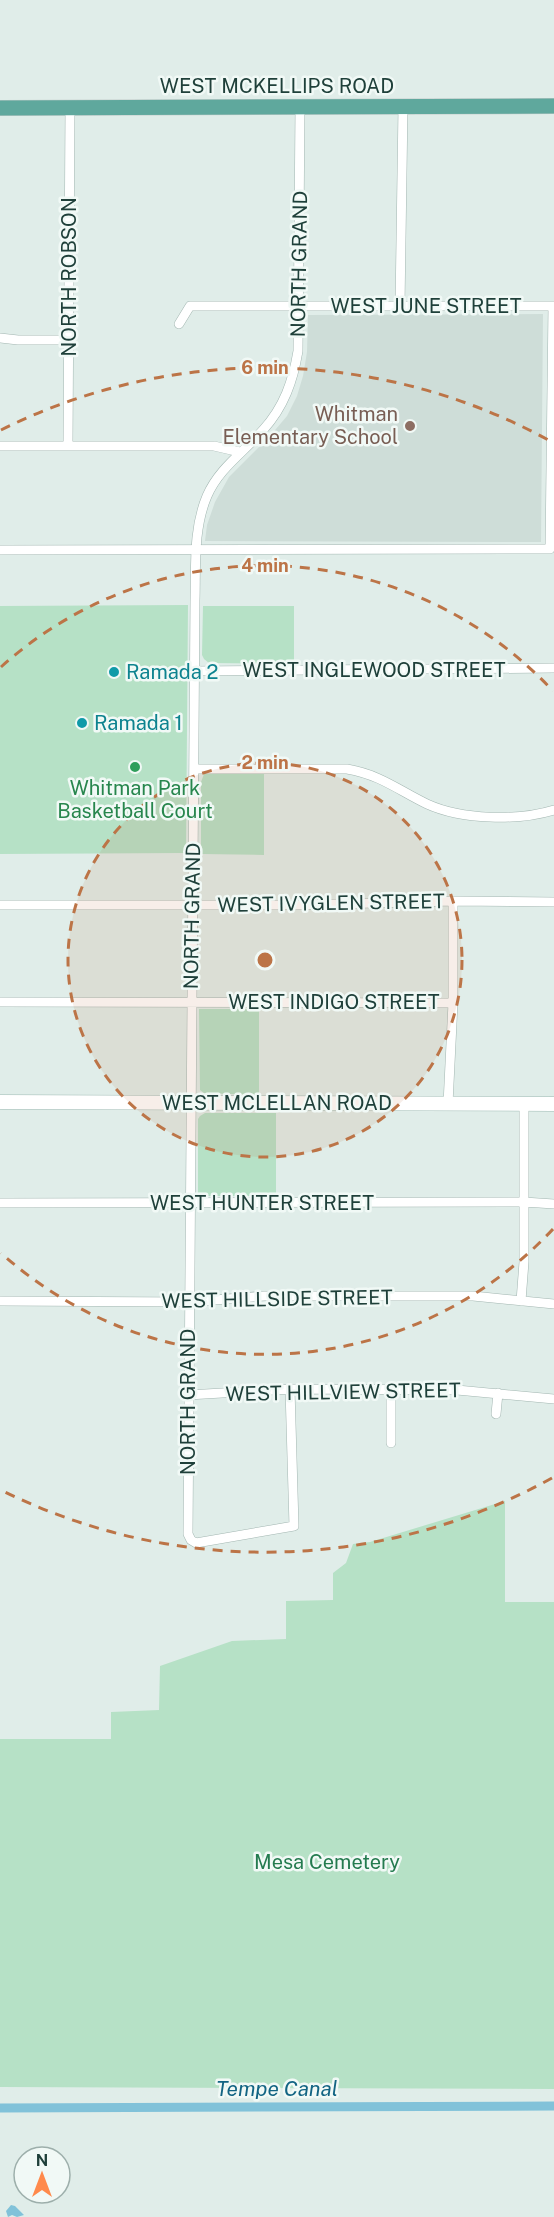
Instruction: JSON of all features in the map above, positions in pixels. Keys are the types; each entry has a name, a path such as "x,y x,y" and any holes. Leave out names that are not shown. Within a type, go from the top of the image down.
{"main road":[{"name":"WEST MCKELLIPS ROAD","path":"0,108 554,106"}],"street":[{"name":"NORTH GRAND","path":"290,1389 294,1526 196,1543 190,1540 188,1534 188,1395 196,550 198,524 207,496 221,471 263,431 278,411 288,392 298,351 300,107"},
{"path":"400,306 403,107"},
{"name":"NORTH ROBSON","path":"68,446 70,108"},
{"name":"WEST JUNE STREET","path":"179,324 190,306 553,306"},
{"path":"0,550 550,549 553,306"},
{"path":"0,338 68,340"},
{"path":"0,446 214,446 240,452"},
{"name":"WEST INGLEWOOD STREET","path":"194,671 554,668"},
{"path":"194,769 347,769 383,779 430,805 451,812 481,817 531,815 554,810"},
{"path":"448,1104 453,1003 453,901"},
{"name":"WEST IVYGLEN STREET","path":"0,905 554,902"},
{"name":"WEST INDIGO STREET","path":"0,1002 453,1003"},
{"name":"WEST MCLELLAN ROAD","path":"0,1102 554,1104"},
{"path":"521,1301 524,1262 524,1104"},
{"name":"WEST HUNTER STREET","path":"0,1203 524,1202 554,1204"},
{"name":"WEST HILLSIDE STREET","path":"0,1301 189,1302 264,1296 474,1296 554,1304"},
{"name":"WEST HILLVIEW STREET","path":"188,1395 290,1389 391,1389 457,1390 554,1399"},
{"path":"391,1389 391,1443"},
{"path":"496,1414 498,1393"}],"shaded area":[{"name":"Whitman Elementary School","path":"543,314 541,542 205,541 207,525 215,502 229,477 287,416 297,396 307,352 308,315"}],"green space":[{"path":"188,605 186,853 0,854 0,606"},
{"path":"203,606 294,606 294,664 209,663 202,655"},
{"path":"264,773 264,855 201,854 201,782 204,774"},
{"path":"199,1009 259,1009 259,1095 204,1093 200,1090"},
{"path":"205,1113 276,1113 276,1196 198,1196 198,1119"},
{"name":"Mesa Cemetery","path":"505,1501 505,1602 554,1602 554,2089 0,2087 0,1739 111,1739 111,1712 159,1710 160,1666 232,1641 286,1639 286,1601 333,1600 333,1573 346,1563 353,1544 370,1542"}],"water":[{"path":"11,2205 24,2215 8,2217 6,2211"}],"waterway":[{"name":"Tempe Canal","path":"0,2108 554,2106"}],"place":[{"name":"Whitman Elementary School","path":"410,426"},
{"name":"Ramada 2","path":"114,672"},
{"name":"Ramada 1","path":"82,723"},
{"name":"Whitman Park Basketball Court","path":"135,767"}]}
